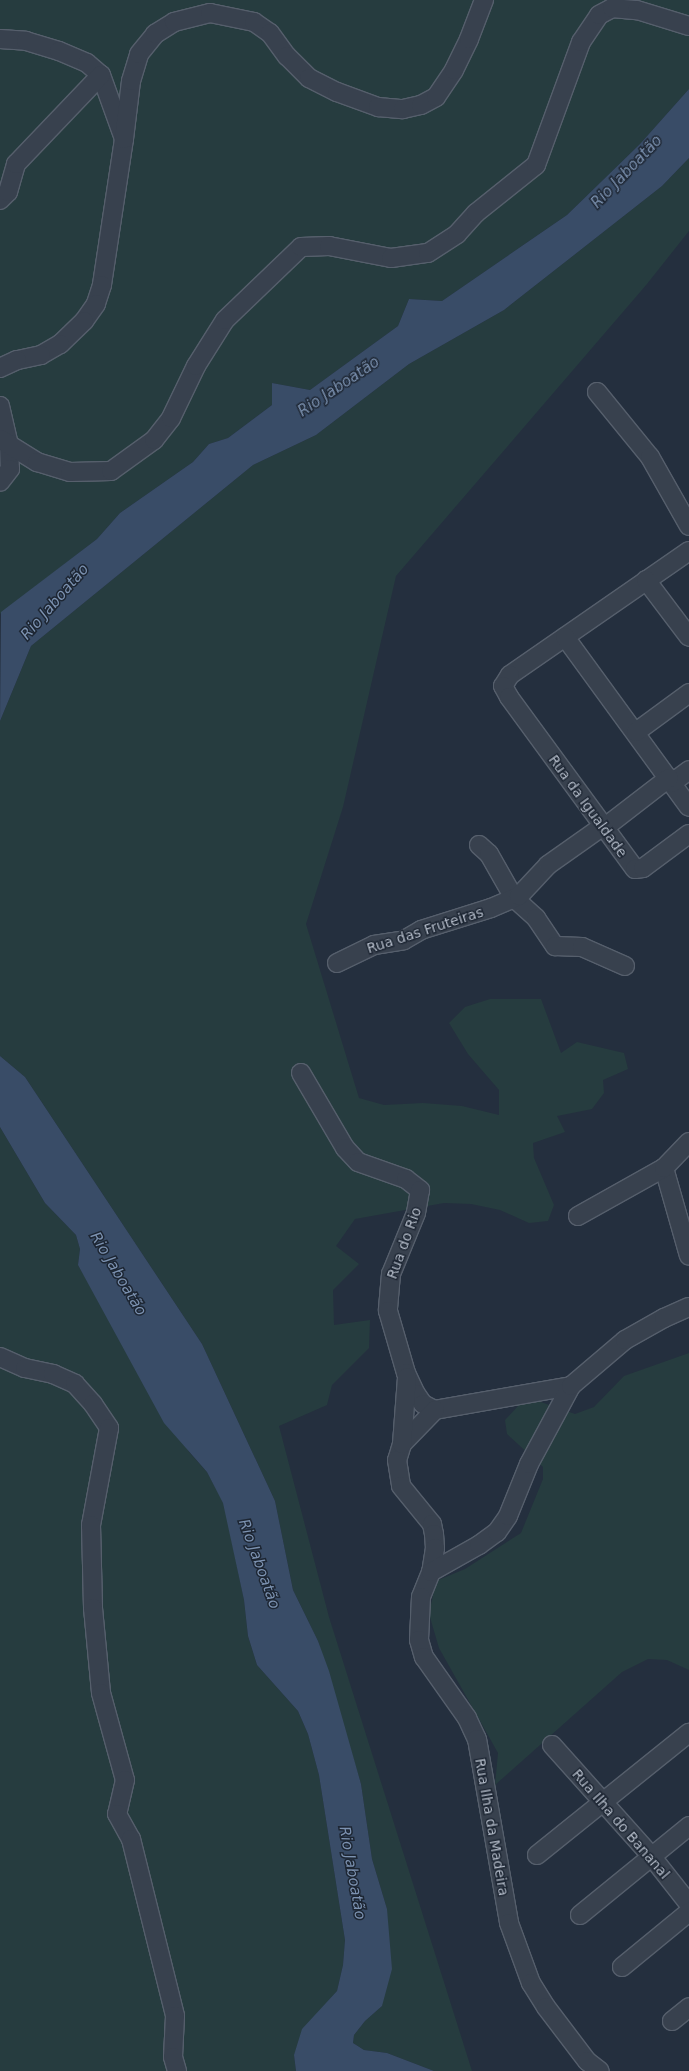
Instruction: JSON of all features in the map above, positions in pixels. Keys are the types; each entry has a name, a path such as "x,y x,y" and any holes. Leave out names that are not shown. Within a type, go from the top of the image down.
{"street":[{"path":"0,368 17,360 41,355 60,344 84,321 96,304 102,285 124,139 131,81 139,54 155,34 174,22 210,14 254,22 270,33 287,56 309,78 337,92 378,107 403,108 421,105 436,97 466,45 484,0"},
{"path":"5,441 37,462 70,472 111,471 154,440 171,418 196,366 225,320 301,247 329,246 390,258 428,253 457,234 476,213 536,165 581,42 599,15 612,8 637,10 689,26"},
{"path":"0,39 26,41 59,51 87,63 101,75 124,139"},
{"path":"0,200 8,192 16,164 101,75"},
{"path":"598,392 650,457 689,526"},
{"path":"0,406 10,469 0,482"},
{"path":"689,551 565,637 636,732 689,807"},
{"path":"646,580 689,637"},
{"name":"Rua da Igualdade","path":"565,637 510,676 504,682 504,689 632,866 639,870 689,834"},
{"path":"636,732 689,693"},
{"name":"Rua das Fruteiras","path":"336,963 374,945 404,940 421,930 491,908 514,898 548,865 671,780 689,770"},
{"path":"478,845 489,854 514,898 536,918 555,946 582,946 625,966"},
{"name":"Rua do Rio","path":"301,1073 345,1148 358,1162 406,1179 420,1190 416,1213 399,1252 388,1287 388,1311 407,1375 423,1404 435,1410"},
{"path":"578,1216 664,1168 689,1142"},
{"path":"664,1168 689,1256"},
{"path":"431,1572 479,1545 497,1532 508,1516 529,1464 571,1386 624,1340 664,1318 689,1307"},
{"path":"0,1357 25,1368 53,1374 75,1384 93,1404 108,1428 91,1525 93,1608 101,1693 125,1780 117,1814 131,1838 162,1956 175,2016 173,2057 177,2071"},
{"path":"407,1375 402,1444 396,1460 401,1486 432,1524 436,1548 431,1572"},
{"path":"402,1444 435,1410 571,1386"},
{"name":"Rua Ilha da Madeira","path":"431,1572 421,1598 419,1640 424,1657 467,1718 477,1739 508,1923 531,1983 546,2007 587,2061 600,2071"},
{"path":"536,1855 689,1733"},
{"name":"Rua Ilha do Bananal","path":"552,1745 652,1857 689,1904"},
{"path":"580,1915 689,1826"},
{"path":"622,1967 689,1912"},
{"path":"672,2021 689,2007"}],"green space":[{"path":"0,0 689,0 689,89 640,144 567,215 442,301 409,299 398,326 310,390 272,383 272,405 228,438 209,444 193,462 120,513 97,539 0,614"},
{"path":"689,158 689,231 647,284 396,576 343,807 306,924 359,1098 384,1105 423,1103 462,1106 499,1115 499,1090 468,1054 449,1023 465,1007 490,999 541,999 561,1053 577,1042 624,1053 628,1069 603,1080 604,1093 592,1109 557,1116 565,1132 533,1143 534,1158 554,1205 548,1221 529,1223 500,1210 471,1204 444,1203 355,1219 336,1246 359,1264 333,1290 334,1325 370,1320 369,1348 332,1385 327,1405 279,1426 329,1617 472,2071 434,2071 387,2053 364,2050 353,2043 354,2035 365,2021 382,2006 387,1909 372,1859 361,1784 318,1641 293,1590 275,1501 202,1344 25,1077 0,1056 0,721 31,646 253,465 316,435 409,364 504,310 662,186"},
{"path":"0,1127 45,1203 76,1235 80,1249 78,1265 189,1452 207,1472 224,1503 244,1600 248,1636 257,1665 298,1711 308,1734 319,1775 345,1940 343,1965 337,1991 321,2009 294,2055 296,2071 0,2071"},
{"path":"689,1353 689,1670 667,1660 648,1659 622,1672 495,1785 498,1753 439,1648 429,1614 436,1581 465,1569 521,1533 543,1479 543,1467 507,1434 505,1420 519,1405 538,1401 575,1414 594,1407 624,1376"}],"water":[{"name":"Rio Jaboatão","path":"689,89 689,158 662,186 504,310 409,364 316,435 253,465 31,646 0,721 1,612 97,539 120,513 193,462 209,444 228,438 272,405 272,383 310,390 398,326 409,299 442,301 567,215 640,144"},
{"name":"Rio Jaboatão","path":"0,1056 25,1077 202,1344 275,1501 293,1590 318,1641 329,1671 361,1784 372,1859 387,1909 392,1969 382,2006 365,2021 354,2035 353,2043 364,2050 387,2053 434,2071 296,2071 294,2055 302,2029 337,1991 343,1965 345,1940 319,1775 308,1734 298,1711 257,1665 248,1636 244,1600 223,1503 207,1472 164,1423 78,1265 80,1249 76,1235 45,1203 0,1127"}]}
